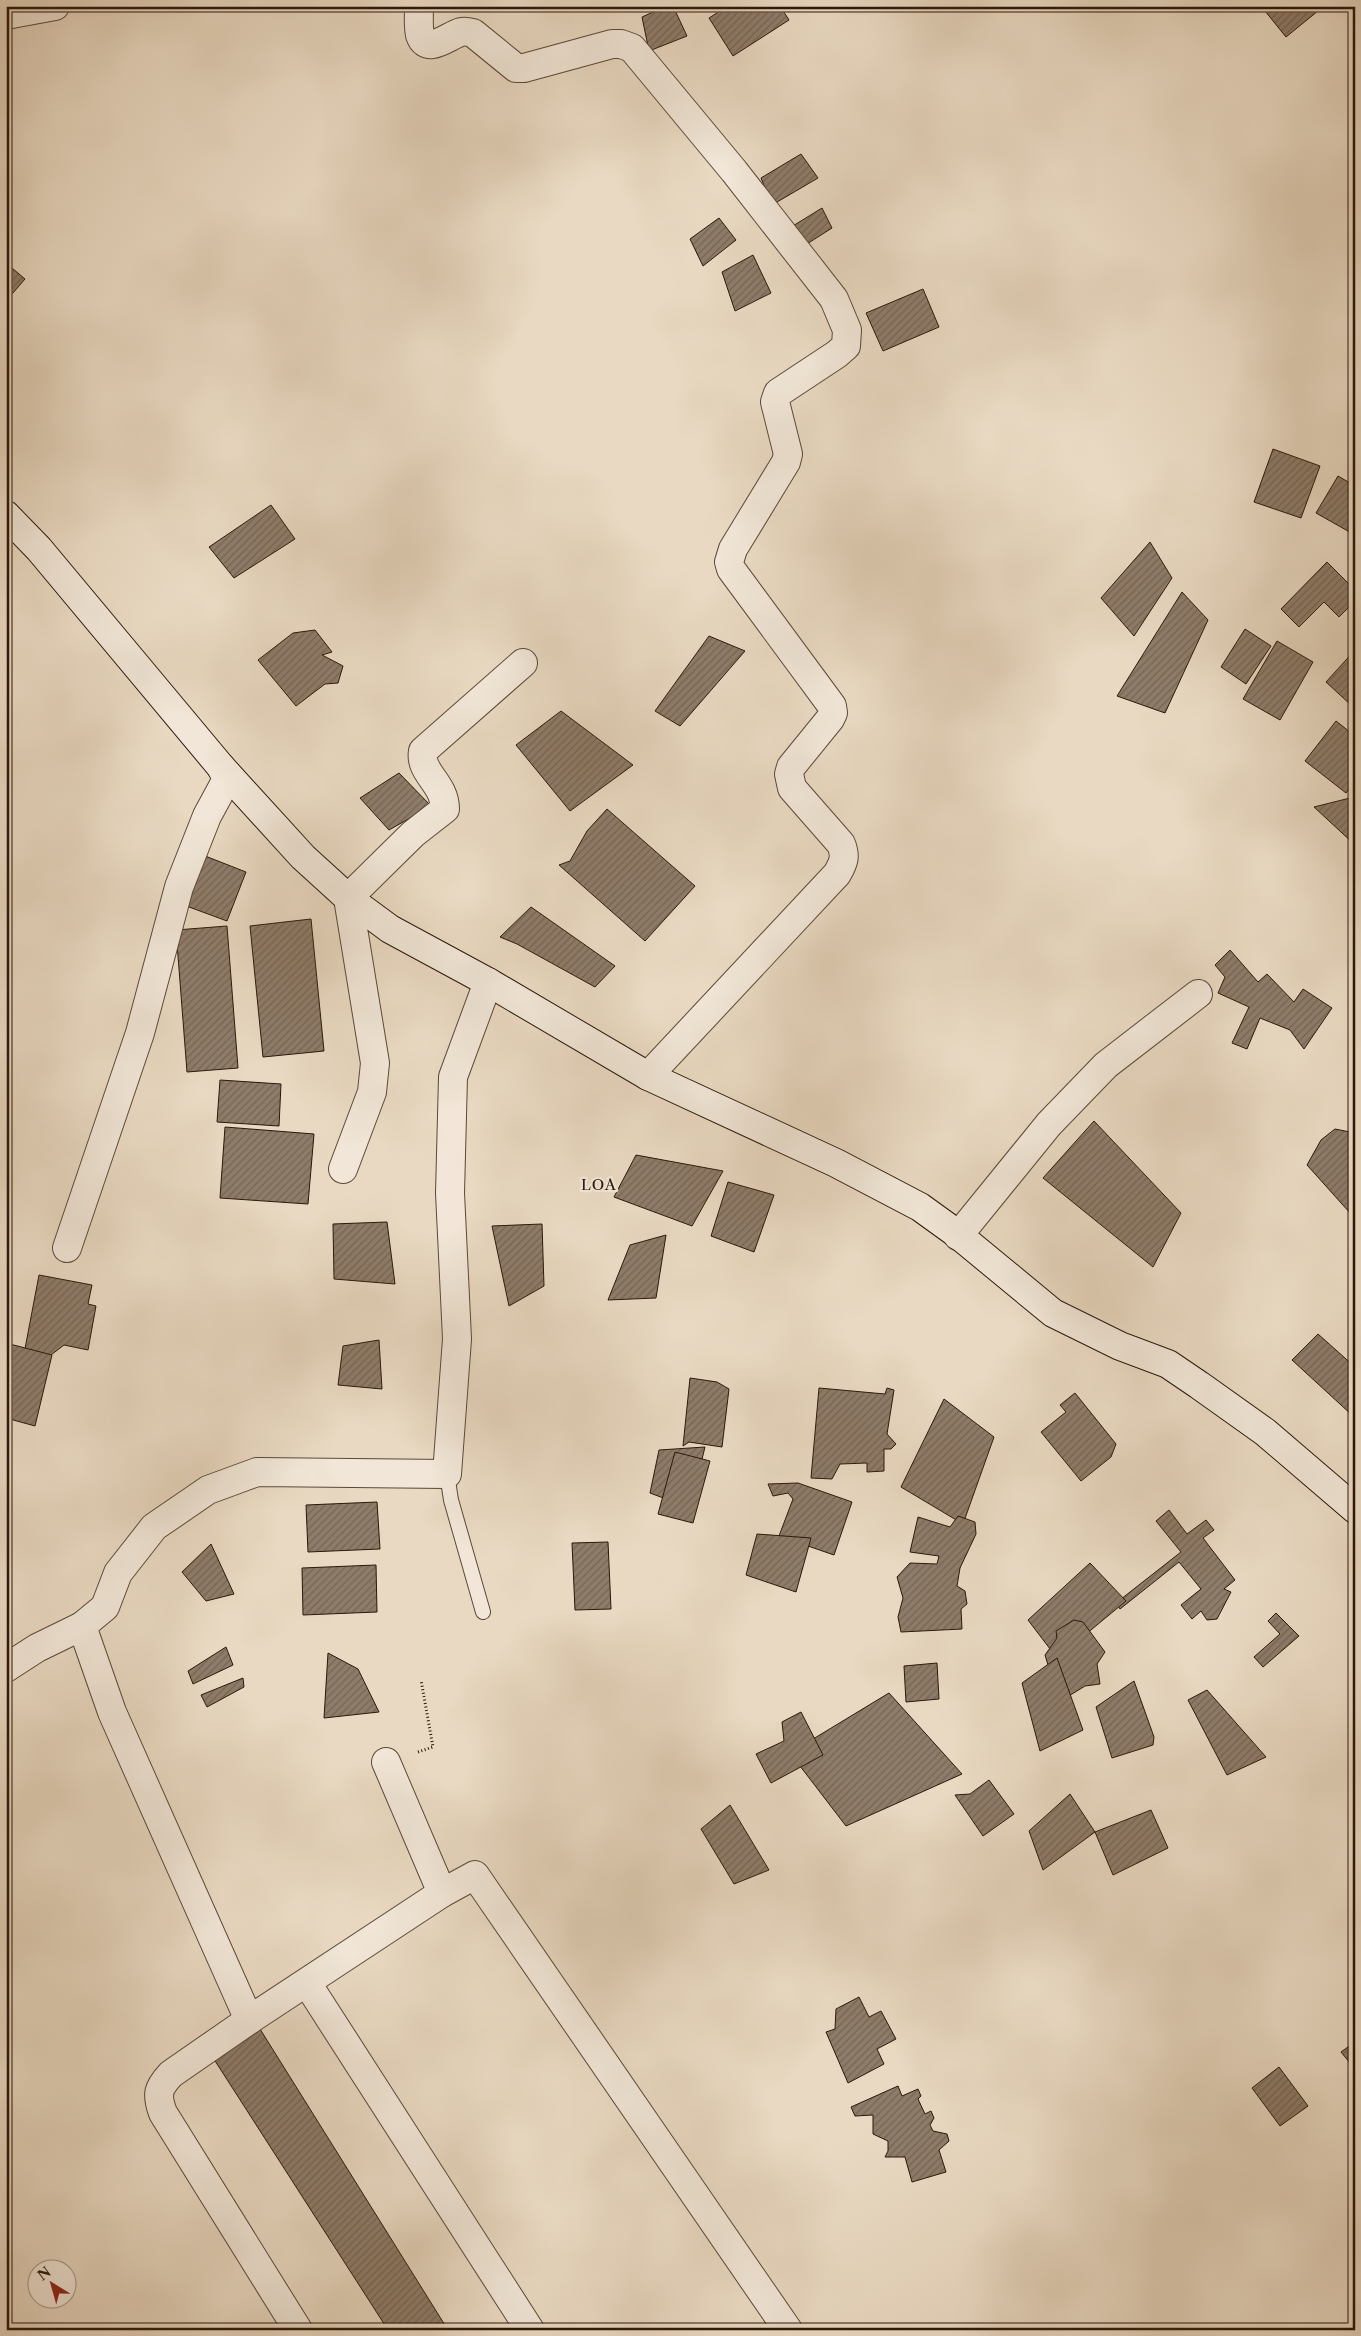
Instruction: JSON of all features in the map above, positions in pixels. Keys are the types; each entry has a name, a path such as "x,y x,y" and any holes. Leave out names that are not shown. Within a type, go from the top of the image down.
{"street":[{"path":"6,15 55,6"},
{"path":"419,6 420,34 423,40 429,44 437,44 467,31 473,33 516,68 524,68 612,44 621,44 632,48 734,171 834,299 847,330 846,346 778,393 775,402 788,454 786,462 732,549 728,562 832,706 833,713 830,719 791,767 789,781 792,788 841,844 845,854 837,874 648,1076"},
{"path":"6,515 39,549 221,766 303,857 348,898 390,929 488,982 648,1076 836,1163 920,1207 1053,1313 1120,1346 1168,1364 1199,1385 1265,1432 1355,1509"},
{"path":"348,898 413,834 445,810 445,800 440,788 421,759 423,751 523,663"},
{"path":"67,1248 140,1032 179,886 207,816 227,779 221,766"},
{"path":"343,1169 372,1092 374,1063 348,898"},
{"path":"11,1658 82,1626 105,1607 118,1573 154,1527 208,1490 258,1472 447,1474 457,1339 450,1193 454,1077 488,982"},
{"path":"958,1236 1049,1124 1106,1065 1198,994"},
{"path":"82,1626 112,1712 249,2020"},
{"path":"386,1762 442,1894"},
{"path":"298,2330 162,2113 158,2100 161,2086 171,2074 249,2020 442,1894 476,1875 788,2330"},
{"path":"307,1983 530,2330"}],"lane":[{"path":"447,1474 451,1500 483,1612"}],"path":[{"path":"386,1762 433,1747 421,1680"}],"building":[{"path":"667,6 673,6 687,36 649,51 642,17"},
{"path":"728,6 780,6 789,20 733,56 709,18"},
{"path":"1261,6 1324,6 1286,37"},
{"path":"801,154 818,178 772,205 761,178"},
{"path":"822,208 832,228 799,249 788,229"},
{"path":"719,218 736,240 703,266 690,239"},
{"path":"753,255 771,293 735,311 722,272"},
{"path":"6,263 25,279 6,301"},
{"path":"923,289 939,327 883,351 866,313"},
{"path":"1273,449 1320,466 1301,518 1254,502"},
{"path":"1338,476 1355,486 1355,535 1316,513"},
{"path":"271,505 295,539 234,578 209,547"},
{"path":"1150,542 1172,578 1134,636 1101,598"},
{"path":"1327,562 1355,590 1355,601 1339,617 1324,602 1299,627 1281,609"},
{"path":"1182,592 1208,620 1165,713 1117,696"},
{"path":"1245,629 1271,646 1246,684 1221,667"},
{"path":"315,630 332,652 322,655 343,666 338,683 325,684 296,706 258,660 293,633"},
{"path":"709,636 745,651 680,726 655,711"},
{"path":"1277,641 1313,662 1280,720 1243,699"},
{"path":"1355,650 1355,703 1352,706 1326,682"},
{"path":"561,711 633,765 570,811 516,745"},
{"path":"1336,721 1355,736 1355,782 1346,793 1305,761"},
{"path":"399,773 431,806 389,830 360,798"},
{"path":"1350,798 1355,803 1355,845 1314,807"},
{"path":"607,809 695,886 645,941 559,865 570,861 587,831"},
{"path":"200,854 246,872 227,921 181,904"},
{"path":"531,907 615,966 595,987 517,944 500,937"},
{"path":"311,919 324,1051 263,1057 250,926"},
{"path":"227,926 238,1068 187,1072 176,930"},
{"path":"1230,950 1258,982 1267,974 1294,1002 1303,989 1332,1008 1304,1049 1290,1030 1260,1018 1247,1049 1232,1043 1249,1007 1218,993 1225,977 1215,965"},
{"path":"220,1080 281,1084 279,1126 217,1122"},
{"path":"1094,1121 1181,1213 1153,1267 1043,1178"},
{"path":"225,1127 314,1134 308,1204 220,1198"},
{"path":"1335,1129 1355,1133 1355,1211 1351,1214 1307,1165 1321,1140"},
{"path":"636,1155 723,1171 692,1226 614,1197"},
{"path":"728,1182 774,1195 754,1252 711,1236"},
{"path":"387,1222 395,1284 334,1279 333,1224"},
{"path":"542,1224 544,1286 509,1306 492,1226"},
{"path":"666,1235 656,1298 608,1300 630,1245"},
{"path":"39,1275 92,1285 88,1304 96,1306 88,1350 64,1345 47,1358 24,1354"},
{"path":"1318,1334 1355,1367 1353,1416 1292,1360"},
{"path":"379,1340 382,1389 338,1385 343,1346"},
{"path":"6,1343 52,1355 35,1426 6,1418"},
{"path":"690,1378 717,1382 729,1389 722,1447 689,1442 683,1446"},
{"path":"819,1388 885,1394 887,1388 894,1390 887,1434 896,1444 891,1449 884,1449 884,1471 867,1472 867,1463 840,1464 832,1479 811,1478"},
{"path":"1075,1393 1116,1444 1111,1457 1081,1481 1041,1432 1066,1412 1060,1405"},
{"path":"944,1399 994,1437 963,1524 901,1487"},
{"path":"705,1447 690,1508 650,1493 659,1450"},
{"path":"675,1452 710,1461 693,1523 658,1514"},
{"path":"798,1483 852,1502 834,1555 779,1536 793,1499 788,1493 773,1496 768,1484"},
{"path":"377,1502 380,1549 308,1552 306,1505"},
{"path":"1169,1510 1187,1534 1206,1520 1214,1530 1203,1538 1235,1580 1224,1589 1231,1592 1217,1619 1207,1620 1201,1611 1192,1619 1181,1605 1201,1589 1179,1562 1120,1609 1116,1603 1181,1552 1156,1521"},
{"path":"958,1516 975,1522 976,1534 960,1568 957,1586 965,1591 967,1604 961,1609 962,1629 901,1632 898,1617 903,1598 897,1577 910,1563 937,1564 939,1556 910,1552 918,1517 950,1527"},
{"path":"757,1534 811,1538 796,1592 746,1575"},
{"path":"608,1542 611,1609 575,1610 572,1543"},
{"path":"211,1544 234,1594 206,1601 182,1572"},
{"path":"1090,1563 1126,1601 1057,1658 1028,1620"},
{"path":"376,1565 377,1612 303,1615 302,1568"},
{"path":"1276,1613 1299,1636 1263,1667 1254,1657 1280,1634 1268,1621"},
{"path":"1074,1620 1083,1622 1105,1652 1097,1664 1100,1684 1085,1686 1059,1702 1045,1655 1057,1638 1056,1631"},
{"path":"226,1647 233,1665 193,1684 188,1671"},
{"path":"328,1653 358,1669 379,1712 324,1718"},
{"path":"1057,1658 1083,1730 1040,1751 1022,1683"},
{"path":"937,1663 939,1699 906,1702 904,1666"},
{"path":"243,1678 244,1687 207,1707 201,1695"},
{"path":"1134,1681 1154,1737 1153,1745 1112,1758 1096,1707"},
{"path":"1207,1690 1266,1757 1227,1775 1188,1700"},
{"path":"889,1693 962,1774 846,1826 790,1753"},
{"path":"801,1712 823,1755 771,1783 756,1754 784,1741 782,1722"},
{"path":"989,1780 1014,1814 983,1836 955,1795 970,1794"},
{"path":"1070,1794 1095,1832 1043,1870 1029,1831"},
{"path":"730,1805 769,1870 734,1884 701,1829"},
{"path":"1151,1810 1168,1848 1113,1875 1095,1832"},
{"path":"859,1997 869,2017 881,2011 896,2039 877,2049 884,2064 848,2083 826,2032 835,2029 836,2009"},
{"path":"255,2021 448,2330 388,2330 210,2053"},
{"path":"1355,2042 1355,2069 1341,2052"},
{"path":"1279,2067 1308,2106 1280,2126 1252,2088"},
{"path":"898,2086 902,2096 918,2089 921,2096 918,2099 925,2114 931,2111 934,2118 930,2125 933,2131 947,2134 949,2141 939,2150 946,2172 912,2182 905,2157 885,2157 888,2151 888,2141 873,2134 873,2115 855,2116 851,2107"}],"district":[{"name":"LOA","path":"599,1184"}]}
